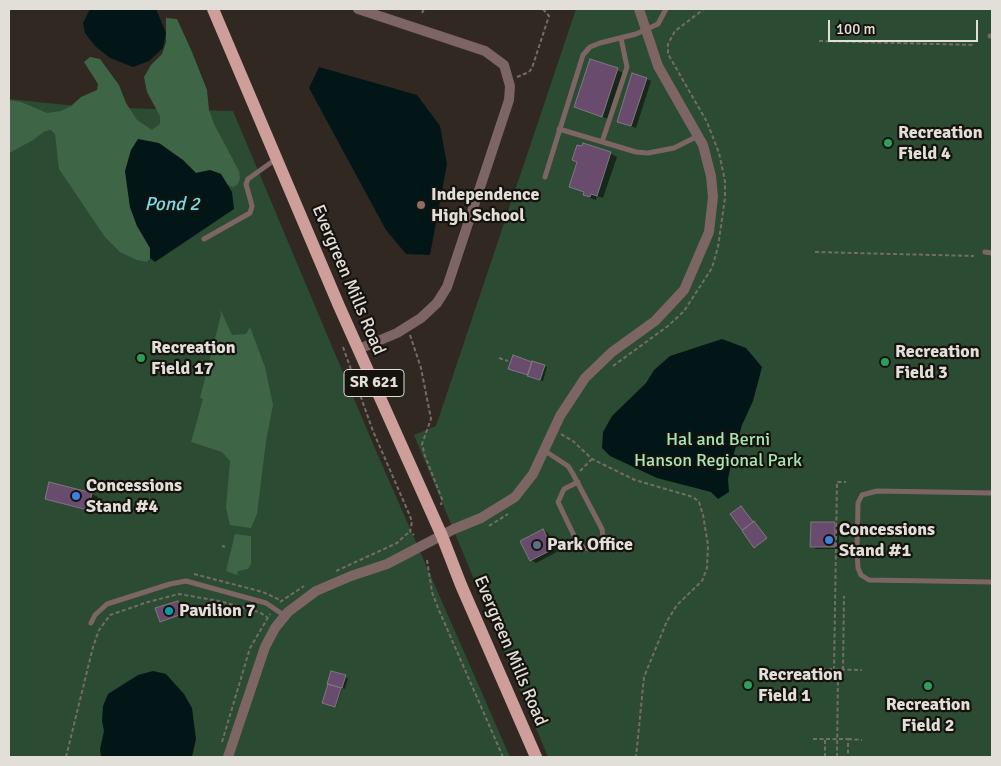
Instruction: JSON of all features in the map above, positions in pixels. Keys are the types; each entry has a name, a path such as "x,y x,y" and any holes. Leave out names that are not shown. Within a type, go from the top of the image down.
{"main road":[{"name":"Evergreen Mills Road","path":"213,9 536,757"}],"street":[{"path":"358,9 485,51 504,65 510,86 509,100 447,286 437,303 421,318 397,333 359,349"},
{"path":"228,757 265,647 284,616 307,596 387,564 481,518 515,497 549,453 560,416 585,378 612,352 667,310 684,290 709,232 712,197 711,176 699,136 658,66 639,9"}],"lane":[{"path":"545,177 584,55 590,47 645,30 658,24 666,9"},
{"path":"602,142 627,67 621,38"},
{"path":"559,129 636,152 648,153 674,148 699,136"},
{"path":"204,240 250,213 252,206 246,184 248,178 277,159"},
{"path":"985,252 992,252"},
{"path":"549,453 568,466 578,482 603,536 600,544 593,549 584,548 577,542 558,502 564,489 578,482"},
{"path":"992,493 877,491 862,495 858,503 856,552 861,575 869,580 992,582"},
{"path":"91,623 107,604 170,584 186,581 266,603 284,616"}],"path":[{"path":"422,13 424,9"},
{"path":"517,76 524,75 532,68 549,16 543,9"},
{"path":"607,371 668,326 684,311 712,268 718,247 726,198 725,181 719,153 708,122 668,54 668,44 675,31 704,9"},
{"path":"819,42 974,45"},
{"path":"815,252 974,256"},
{"path":"410,335 421,368 431,419 422,444 424,456 442,499 441,509"},
{"path":"343,347 373,431 410,516 412,522 410,532 414,535"},
{"path":"499,358 508,361"},
{"path":"549,453 565,426"},
{"path":"561,434 573,441 592,459 635,480 693,497 699,502 702,509 708,557 702,581 677,605 667,621 644,677 636,757"},
{"path":"573,474 588,465 592,459"},
{"path":"834,670 837,482 846,482"},
{"path":"484,528 513,511"},
{"path":"427,560 427,569 438,608 503,757"},
{"path":"194,574 263,592 280,600"},
{"path":"193,596 196,590"},
{"path":"66,757 93,647 106,618 117,612 170,595 179,594 259,612 267,618"},
{"path":"843,670 844,596"},
{"path":"220,748 250,648 270,614"},
{"path":"815,669 862,670"},
{"path":"836,757 838,670"},
{"path":"813,739 862,740"},
{"path":"825,739 825,757"},
{"path":"848,740 848,757"}],"green space":[{"name":"Hal and Berni Hanson Regional Park","path":"576,9 992,9 992,757 548,757 414,435 436,426"},
{"path":"166,18 177,19 207,90 209,110 214,124 239,171 240,179 237,185 232,187 227,184 221,174 210,170 196,173 183,160 125,171 130,207 137,226 150,248 150,258 147,262 137,260 120,252 105,237 59,169 55,134 51,130 45,131 9,153 9,100 21,102 47,113 61,111 71,106 81,97 97,90 98,84 84,62 90,57 100,59 119,85 126,103 137,120 152,130 160,124 160,116 147,92 144,77 151,65 162,54 166,42"},
{"path":"9,99 86,107 233,111 373,444 510,757 9,757"},
{"path":"220,309 232,335 246,334 250,327 265,367 273,405 266,441 257,514 251,528 230,525 226,508 230,461 222,452 191,442 203,399 200,398 221,315"},
{"path":"235,534 251,536 251,564 248,569 238,571 237,575 226,571"}],"water":[{"path":"90,9 156,9 166,33 163,48 149,61 133,67 110,58 95,46 85,33 83,23"},
{"path":"319,67 417,95 440,126 447,164 430,255 406,254 386,230 309,88"},
{"name":"Pond 2","path":"138,139 159,143 183,160 196,173 210,170 221,174 232,192 234,209 155,262 150,258 150,248 137,226 130,207 125,171 131,150"},
{"path":"722,339 746,348 762,367 753,401 742,425 731,464 728,479 729,492 718,499 711,492 657,478 610,456 602,448 603,432 612,416 646,383 654,370 670,356"},
{"path":"153,671 166,674 184,694 192,708 196,739 192,757 101,757 100,749 104,731 102,721 103,706 108,694 138,675"}],"building":[{"path":"590,59 618,68 602,117 574,107"},
{"path":"632,73 647,78 631,126 617,122"},
{"path":"583,143 611,152 597,196 591,194 590,197 583,195 584,192 569,187 577,162 572,160 577,145 582,146"},
{"path":"513,355 532,362 528,375 508,369"},
{"path":"532,361 545,365 540,380 527,376"},
{"path":"49,482 92,493 88,510 45,499"},
{"path":"741,506 753,522 742,530 730,514"},
{"path":"754,521 767,538 754,548 742,531"},
{"path":"811,522 835,522 835,547 810,547"},
{"name":"Park Office","path":"543,529 553,549 530,561 520,541"},
{"name":"Pavilion 7","path":"178,601 182,614 160,622 155,608"},
{"path":"331,671 346,675 342,688 327,684"},
{"path":"328,684 341,688 335,707 322,703"}],"place":[{"name":"Recreation Field 4","path":"888,143"},
{"name":"Independence High School","path":"421,205"},
{"name":"Recreation Field 17","path":"141,358"},
{"name":"Recreation Field 3","path":"885,362"},
{"name":"Concessions Stand #4","path":"76,496"},
{"name":"Concessions Stand #1","path":"829,540"},
{"name":"Park Office","path":"537,545"},
{"name":"Pavilion 7","path":"169,611"},
{"name":"Recreation Field 1","path":"748,685"},
{"name":"Recreation Field 2","path":"928,686"}]}
